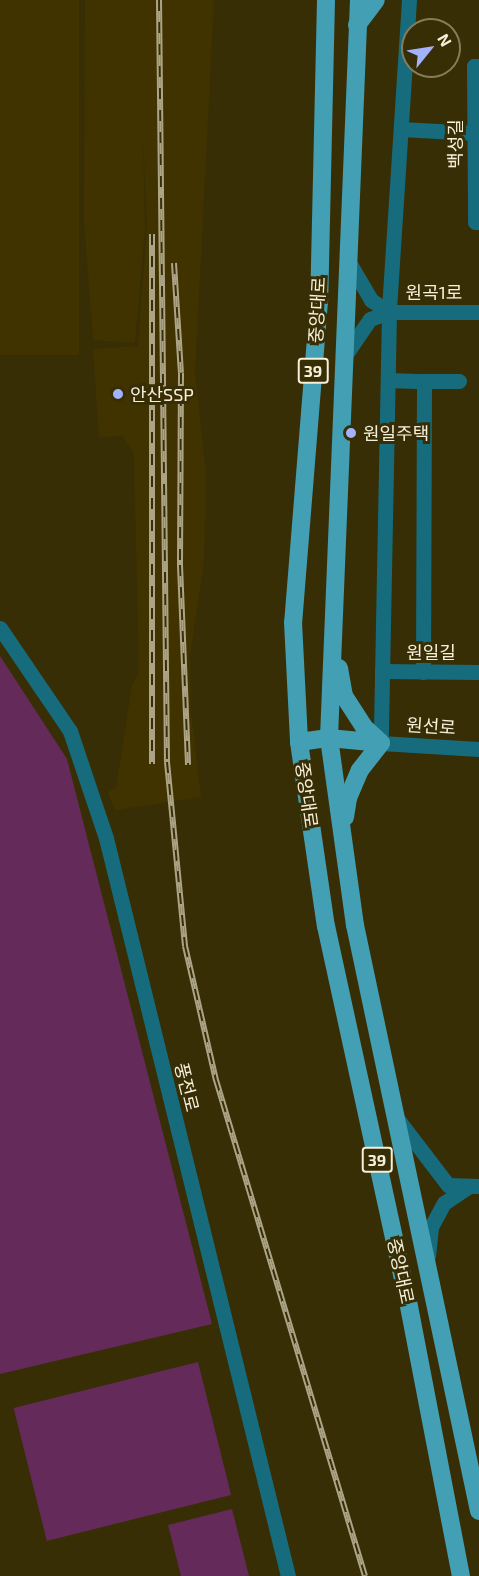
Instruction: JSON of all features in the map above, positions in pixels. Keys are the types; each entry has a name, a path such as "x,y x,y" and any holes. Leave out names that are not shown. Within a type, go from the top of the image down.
{"main road":[{"name":"중앙대로","path":"326,0 319,301 293,622 299,742 326,926 406,1296 461,1576"},
{"name":"39","path":"359,0 329,738 355,925 399,1121 479,1511"},
{"path":"357,25 376,0"},
{"path":"332,642 344,696 364,727 381,742"},
{"path":"299,742 329,738 381,742"},
{"path":"343,837 348,798 360,770 381,742"}],"street":[{"path":"381,742 389,312 409,0"},
{"name":"백성길","path":"479,66 474,66 475,222 479,222"},
{"path":"401,129 474,133"},
{"path":"350,264 366,293 389,312"},
{"path":"346,354 370,320 389,312"},
{"name":"원곡1로","path":"389,312 479,312"},
{"path":"388,380 459,381"},
{"path":"423,672 424,381"},
{"name":"풍전로","path":"0,628 70,731 106,838 288,1576"},
{"name":"원일길","path":"382,671 479,672"},
{"name":"원선로","path":"381,742 479,749"},
{"path":"399,1121 448,1185 474,1186"},
{"path":"427,1262 431,1227 444,1203 474,1186"}],"shaded area":[{"path":"0,0 79,0 79,355 0,355"},
{"path":"85,0 214,0 195,373 206,475 204,561 190,655 191,713 201,797 115,810 108,792 116,788 132,686 139,672 134,453 122,436 99,437 93,349 138,346 147,227 143,133 145,229 135,343 93,340 84,220"},
{"path":"0,656 67,759 212,1324 0,1374"},
{"path":"198,1362 231,1495 47,1541 14,1408"},
{"path":"232,1509 249,1576 181,1576 168,1525"}],"railway":[{"path":"159,0 167,762 185,946 216,1080 365,1576"},
{"path":"152,234 152,764"},
{"path":"174,263 181,373 180,565 188,765"}],"place":[{"name":"안산SSP","path":"118,394"},
{"name":"원일주택","path":"351,433"}]}
